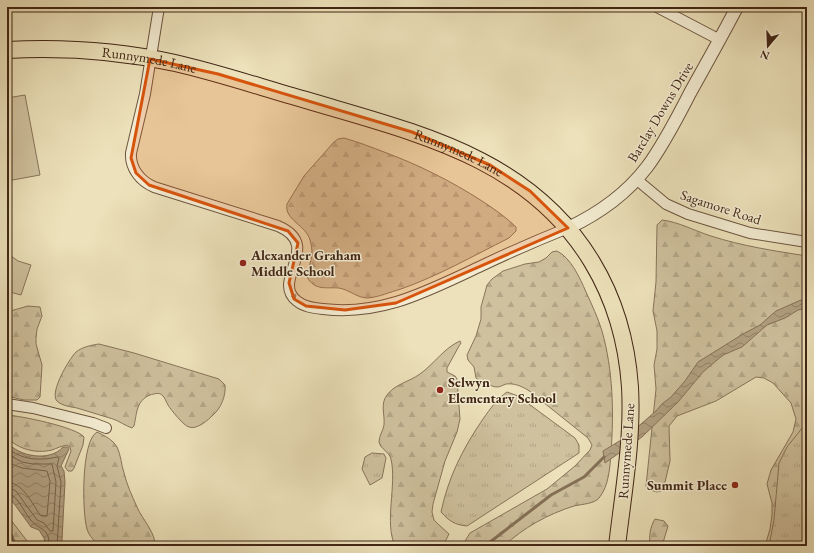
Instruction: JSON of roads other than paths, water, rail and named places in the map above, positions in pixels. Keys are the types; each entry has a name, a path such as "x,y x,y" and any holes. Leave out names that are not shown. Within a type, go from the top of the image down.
{"main road":[{"name":"Runnymede Lane","path":"7,50 82,50 173,63 225,76 412,132 446,144 477,158 517,182 543,201 568,228 588,255 602,280 620,326 626,354 630,388 630,431 617,546"}],"street":[{"path":"159,7 144,94 131,153 131,163 136,173 146,183 154,187 282,228 292,234 297,241 298,252 289,283 292,296 301,304 329,310 361,310 396,303 568,228"},
{"path":"657,7 720,40"},
{"name":"Barclay Downs Drive","path":"568,228 582,221 608,204 622,193 647,166 664,140 737,7"},
{"name":"Sagamore Road","path":"636,179 663,201 688,214 750,233 807,242"},
{"path":"7,404 33,408 93,423 106,428"}],"water":[{"path":"801,300 807,301 807,308 798,310 785,318 767,325 742,347 723,355 703,372 678,402 642,437 605,463 603,451 626,437 671,397 685,381 698,362 760,325 776,311"},
{"path":"7,442 19,451 35,456 50,455 63,447 68,447 69,449 61,466 64,471 65,482 62,540 60,546 46,546 44,538 39,530 31,527 7,495"},
{"path":"807,517 807,546 801,546"}],"waterway":[{"path":"485,546 551,495 584,477 604,457"},
{"path":"7,525 16,546"}],"place":[{"name":"Alexander Graham Middle School","path":"243,263"},
{"name":"Selwyn Elementary School","path":"440,390"},
{"name":"Summit Place","path":"735,485"}]}
